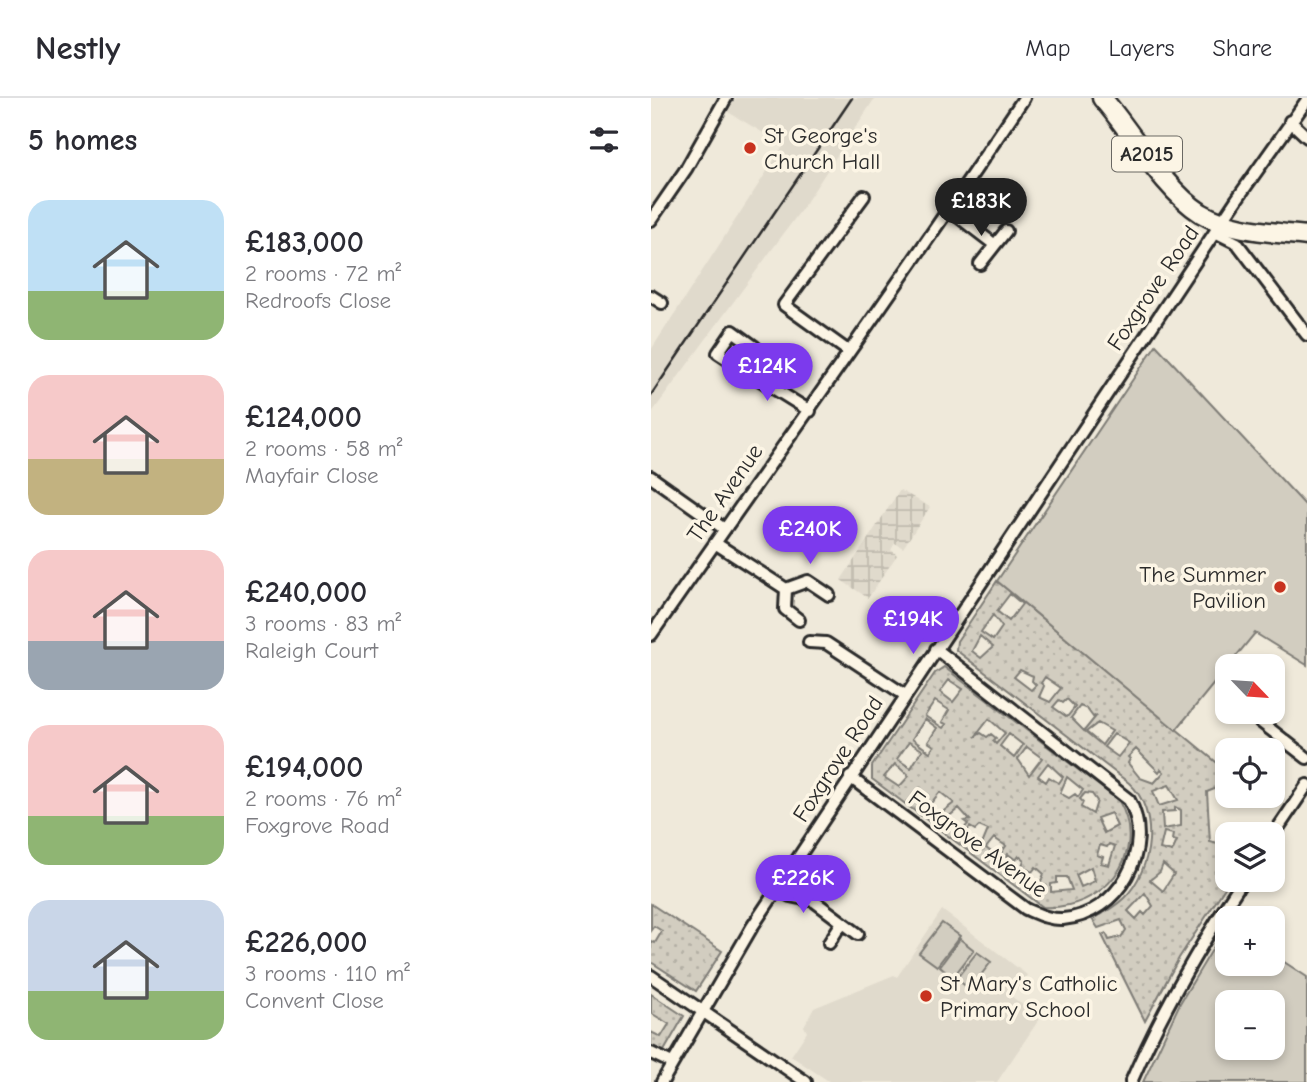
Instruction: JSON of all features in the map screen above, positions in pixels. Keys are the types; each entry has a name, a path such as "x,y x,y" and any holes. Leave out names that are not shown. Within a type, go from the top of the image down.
{"main road":[{"name":"A2015","path":"1102,98 1179,192 1219,227 1307,236"}],"street":[{"path":"651,220 686,169 725,98"},
{"name":"The Avenue","path":"651,635 723,528 810,411 848,351 1024,98"},
{"name":"Foxgrove Road","path":"662,1082 702,1010 851,777 1290,121 1307,100"},
{"path":"1290,121 1307,137"},
{"path":"848,351 784,305 864,196"},
{"path":"947,208 995,245"},
{"path":"1219,227 1237,243 1307,335"},
{"path":"980,264 1006,231"},
{"path":"651,296 661,303"},
{"path":"741,368 810,411"},
{"path":"651,478 723,528"},
{"path":"715,543 786,589"},
{"path":"786,589 808,581 829,595"},
{"path":"786,589 787,612 799,620"},
{"path":"809,642 825,643 905,695"},
{"name":"Foxgrove Avenue","path":"851,777 1026,909 1048,918 1078,916 1102,905 1124,882 1134,863 1139,838 1137,814 1129,800 936,649"},
{"path":"1263,724 1307,758"},
{"path":"1282,822 1307,785"},
{"path":"778,889 790,896 814,901 858,934"},
{"path":"1131,1082 1182,976 1235,892"},
{"path":"829,943 841,923"},
{"path":"651,976 806,1082"},
{"path":"651,1053 672,1063"}],"shaded area":[{"path":"736,98 875,98 801,210 651,414 651,350 784,145 728,112"},
{"path":"1156,345 1307,507 1307,665 1255,633 1238,654 1215,654 1215,682 1176,730 997,581"},
{"path":"900,490 930,507 903,548 895,543 891,550 897,555 868,598 841,580"},
{"path":"997,581 1215,761 1215,789 1207,792 1210,842 1215,843 1215,892 1222,892 1179,958 1145,1021 1102,935 1106,933 1109,940 1121,937 1126,930 1121,920 1098,928 1092,919 1124,898 1141,872 1149,841 1149,824 1139,795 1129,783 956,650 957,641","holes":["1010,594 1022,604 1009,621 997,611","993,615 1002,627 993,640 981,632","980,636 993,647 981,658 972,651","1020,670 1033,676 1032,681 1036,685 1031,690 1014,677","1045,677 1061,688 1050,702 1039,697 1044,686 1041,683","1067,699 1075,707 1067,717 1053,707 1059,700 1063,703","1080,706 1087,709 1093,717 1097,715 1084,731 1071,718","1098,723 1112,731 1102,745 1086,732","1114,734 1129,743 1118,757 1104,747","1136,749 1159,772 1161,769 1164,772 1154,783 1140,778 1128,763 1128,757","1169,785 1178,800 1159,806 1153,791","1175,807 1181,810 1181,826 1163,829 1162,812 1175,811","1164,832 1173,834 1172,840 1177,841 1172,852 1160,849","1163,864 1174,874 1163,891 1150,880 1160,872","1145,893 1153,906 1145,915 1142,912 1136,919 1128,911"]},
{"path":"944,667 1119,801 1127,822 1129,841 1124,860 1115,876 1101,890 1084,900 1064,906 1043,907 872,779 872,766 935,673","holes":["949,680 963,689 953,702 940,692","935,701 949,710 942,722 946,724 943,728 925,716","925,719 937,728 928,742 934,746 930,752 912,739","989,719 1005,733 996,744 993,741 996,738 991,734 987,737 981,733 975,737","1009,734 1023,745 1014,758 1000,746","909,742 922,750 911,768 897,759","1027,747 1042,758 1029,775 1018,759","1048,763 1063,777 1059,783 1049,777 1046,782 1038,776","895,764 909,776 899,787 884,777","1067,777 1083,790 1078,797 1075,794 1069,798 1060,793","940,792 954,803 941,813 928,807","1085,793 1092,794 1097,801 1093,814 1081,807 1083,802 1080,799","959,808 970,820 964,821 968,824 962,831 946,819","1111,813 1117,826 1104,833 1097,818","979,826 988,830 981,847 965,834 970,827 975,830","994,838 1006,846 998,857 986,848","1100,845 1115,846 1109,865 1101,863 1103,857 1097,855","1008,854 1016,860 1019,856 1024,860 1019,874 1003,861","1036,867 1044,874 1038,888 1023,875 1027,869 1032,872","1091,867 1095,881 1081,887 1076,875","1057,877 1067,877 1072,890 1051,892 1051,884 1057,883"]},
{"path":"651,904 722,951 696,991 651,962 651,941 655,943 662,931 654,926 651,930"},
{"name":"St Mary's Catholic Primary School","path":"942,910 1027,975 1011,996 1040,1018 997,1082 830,1082 791,1056 807,1032 804,1026 814,1008 894,975 897,977"},
{"path":"942,923 960,936 937,966 919,953"},
{"path":"960,939 974,950 953,977 940,966"},
{"path":"1215,945 1215,976 1285,976 1285,963 1307,977 1307,1082 1143,1082 1180,1003"},
{"path":"977,952 991,962 970,989 956,979"},
{"path":"651,994 684,1016 664,1051 651,1046 651,1032 661,1037 669,1024 651,1013"}],"railway":[{"path":"651,395 852,98"}],"place":[{"name":"St George's Church Hall","path":"750,148"},
{"name":"The Summer Pavilion","path":"1280,587"},
{"name":"St Mary's Catholic Primary School","path":"926,996"}]}
